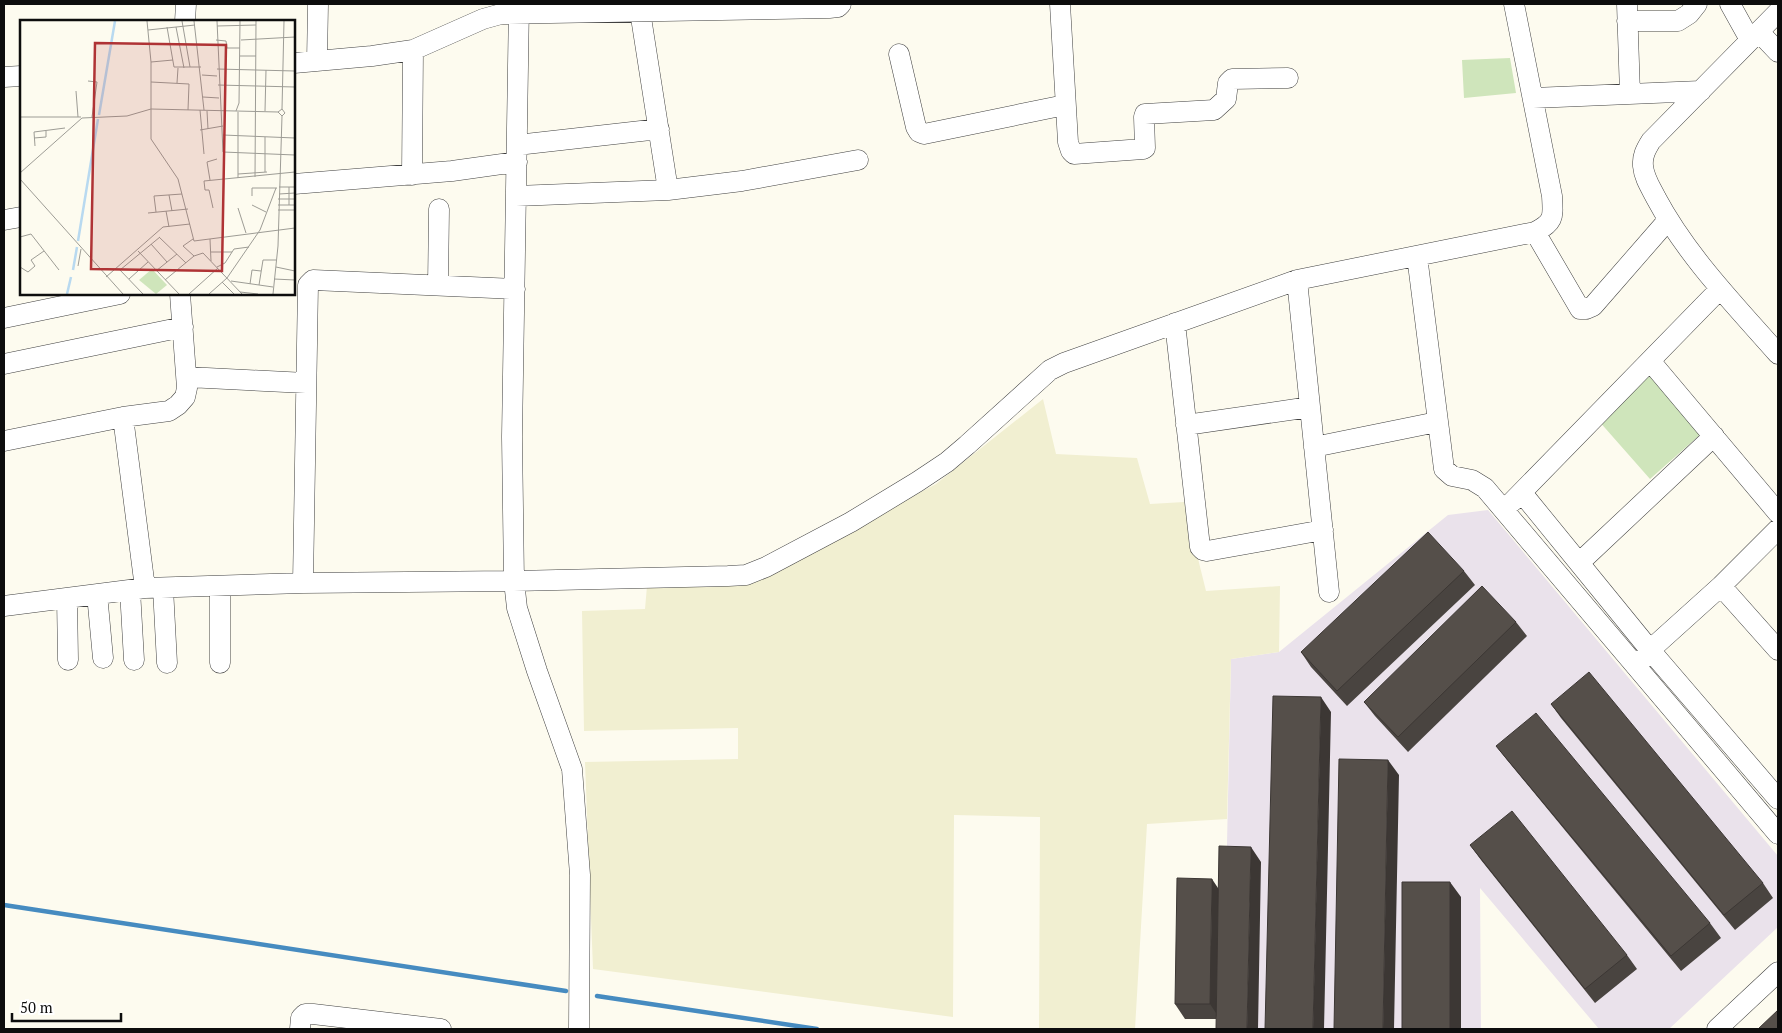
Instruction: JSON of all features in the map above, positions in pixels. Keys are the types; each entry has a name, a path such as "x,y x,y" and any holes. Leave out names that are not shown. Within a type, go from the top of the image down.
{"street":[{"path":"185,20 186,4"},
{"path":"317,62 318,4"},
{"path":"295,63 413,50 483,19 519,9 640,12 711,7 829,8 838,7 841,4"},
{"path":"1060,4 1068,142 1074,154 1145,148 1145,114 1214,110 1226,99 1228,83 1232,79 1288,78"},
{"path":"4,618 4,606 146,589 303,582 514,581 728,576 746,575 759,570 850,522 947,462 1050,370 1297,280 1535,232 1547,226 1553,216 1552,196 1514,4"},
{"path":"1630,94 1627,12 1678,21 1697,4"},
{"path":"1730,4 1755,36 1778,52"},
{"path":"519,9 512,437 514,581 517,608 537,671 572,768 580,875 579,1029"},
{"path":"640,12 668,190"},
{"path":"1778,12 1651,141 1644,152 1643,165 1646,178 1668,220 1720,289 1778,354"},
{"path":"412,175 413,50"},
{"path":"899,54 916,127 919,132 924,134 1065,105"},
{"path":"4,77 20,76"},
{"path":"1533,98 1701,91"},
{"path":"295,184 412,175 659,129"},
{"path":"516,196 668,190 742,182 858,160"},
{"path":"438,285 439,210"},
{"path":"4,220 20,217"},
{"path":"1535,232 1580,308 1586,310 1593,306 1668,220"},
{"path":"1417,256 1442,460 1447,474 1472,480 1485,488 1636,668 1775,822"},
{"path":"303,582 308,285 313,280 515,289"},
{"path":"1297,280 1329,592"},
{"path":"1504,511 1720,289"},
{"path":"4,318 115,295"},
{"path":"4,441 169,411 178,405 185,398 187,377 180,295"},
{"path":"1176,323 1199,540 1202,550 1207,551 1323,530"},
{"path":"4,364 183,327"},
{"path":"1651,362 1778,512"},
{"path":"187,377 306,383"},
{"path":"1186,425 1310,407"},
{"path":"123,418 146,589 167,663"},
{"path":"1314,447 1437,422"},
{"path":"1580,563 1714,436"},
{"path":"1522,493 1650,650 1778,799"},
{"path":"1636,668 1650,650 1721,586 1778,529"},
{"path":"220,586 220,663"},
{"path":"1721,586 1778,650"},
{"path":"134,660 146,589"},
{"path":"97,594 103,658"},
{"path":"68,598 68,660"},
{"path":"1716,1029 1778,972"},
{"path":"300,1029 301,1018 305,1014 313,1014 441,1029"}],"shaded area":[{"path":"1043,399 1056,454 1137,458 1150,504 1184,502 1206,591 1280,586 1279,652 1231,659 1227,819 1147,824 1135,1029 1039,1029 1040,817 954,815 953,1017 593,969 585,762 738,759 738,728 584,731 582,611 645,609 647,586 746,585 936,484"},
{"path":"1488,510 1778,856 1778,927 1669,1029 1599,1029 1480,888 1481,1029 1223,1029 1231,659 1279,652 1448,515"}],"green space":[{"path":"1510,58 1516,93 1464,98 1462,60"},
{"path":"1650,373 1702,433 1650,479 1598,420"}],"building":[{"path":"1428,532 1464,571 1337,691 1301,652"},
{"path":"1482,586 1516,622 1398,737 1364,702"},
{"path":"1589,672 1763,883 1724,915 1551,704"},
{"path":"1273,696 1321,697 1313,1029 1265,1029"},
{"path":"1536,713 1710,923 1671,956 1496,746"},
{"path":"1339,759 1388,760 1383,1029 1334,1029"},
{"path":"1512,811 1627,955 1585,989 1470,845"},
{"path":"1219,846 1251,847 1247,1029 1216,1029"},
{"path":"1177,878 1212,879 1210,1004 1175,1004"},
{"path":"1402,882 1450,882 1450,1029 1402,1029"},
{"path":"1778,1010 1778,1029 1758,1029"}],"waterway":[{"path":"4,905 566,991"},
{"path":"597,996 817,1029"}]}
